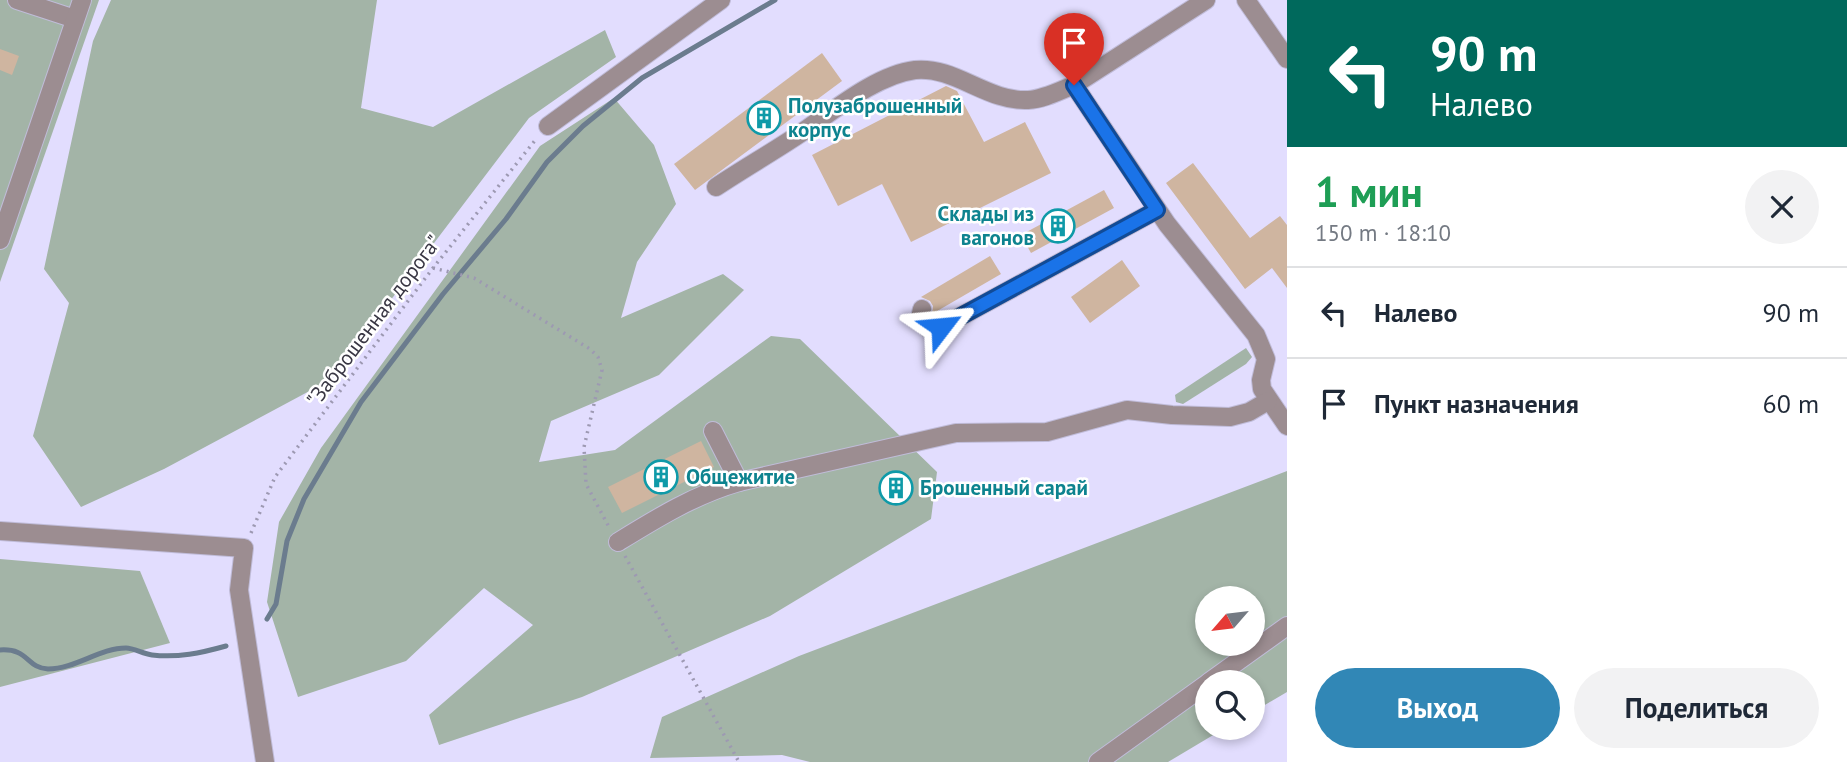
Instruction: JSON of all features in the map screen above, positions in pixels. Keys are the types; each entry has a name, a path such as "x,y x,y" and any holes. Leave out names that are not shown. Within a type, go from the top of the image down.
{"street":[{"path":"17,0 75,19"},
{"path":"0,240 82,0"},
{"path":"548,126 721,0"},
{"path":"716,187 854,97 900,74 916,70 934,71 996,96 1012,99 1041,98 1074,85 1206,0"},
{"path":"1246,0 1287,59"},
{"path":"1074,85 1157,210 1256,335 1266,359 1261,380 1262,389 1287,426"},
{"path":"922,309 920,318 928,328 941,327 1157,210"},
{"path":"618,542 711,490 957,433 1047,432 1127,410 1230,417 1249,412 1268,401"},
{"path":"713,431 738,482"},
{"path":"0,531 244,548 239,590 265,762"},
{"path":"1226,670 1287,626"},
{"path":"1098,762 1195,692"}],"path":[{"name":"\"Заброшенная дорога\"","path":"244,548 275,477 433,268 548,126"},
{"path":"433,268 474,278 590,349 598,357 602,370 584,447 586,484 739,762"}],"green space":[{"path":"0,0 99,0 0,282"},
{"path":"111,0 377,0 361,108 433,127 605,30 616,57 529,118 330,380 164,469 81,507 33,436 69,303 44,269 93,41"},
{"path":"614,98 654,145 676,204 637,262 621,318 723,274 744,290 659,375 551,421 539,462 615,450 771,336 800,339 937,472 931,519 770,616 582,697 439,745 429,715 533,625 484,588 406,661 298,697 267,602 279,522 321,448 540,146"},
{"path":"1246,348 1252,357 1246,364 1183,404 1176,402 1175,395"},
{"path":"1287,471 1287,692 1265,705 1265,670 1195,670 1195,740 1205,740 1168,762 810,762 782,755 650,758 662,717 799,656"},
{"path":"0,559 140,571 170,643 0,687"}],"building":[{"path":"0,49 19,56 12,75 0,70"},
{"name":"Полузаброшенный корпус","path":"822,53 842,81 695,190 674,164"},
{"path":"946,86 957,91 984,142 1025,122 1051,173 911,242 882,184 838,206 812,155"},
{"path":"1193,163 1250,238 1280,216 1287,225 1287,288 1272,268 1245,289 1166,183"},
{"name":"Склады из вагонов","path":"1104,190 1114,208 1031,253 1021,235"},
{"path":"990,256 1001,274 932,314 933,306 930,301 921,297"},
{"path":"1122,260 1140,286 1090,323 1071,297"},
{"name":"Общежитие","path":"701,441 714,467 622,513 608,487"},
{"name":"Брошенный сарай","path":"898,478 905,491 894,497 886,484"}],"waterway":[{"path":"267,619 276,604 287,541 304,499 361,402 443,294 506,219 547,162 583,126 642,78 775,0"},
{"path":"0,650 17,652 35,665 48,669 68,666 116,649 129,648 149,654 171,656 226,646"}],"place":[{"name":"Полузаброшенный корпус","path":"764,118"},
{"name":"Склады из вагонов","path":"1058,226"},
{"name":"Общежитие","path":"661,477"},
{"name":"Брошенный сарай","path":"896,488"}],"route":[{"path":"941,327 1157,210 1074,85"}]}
